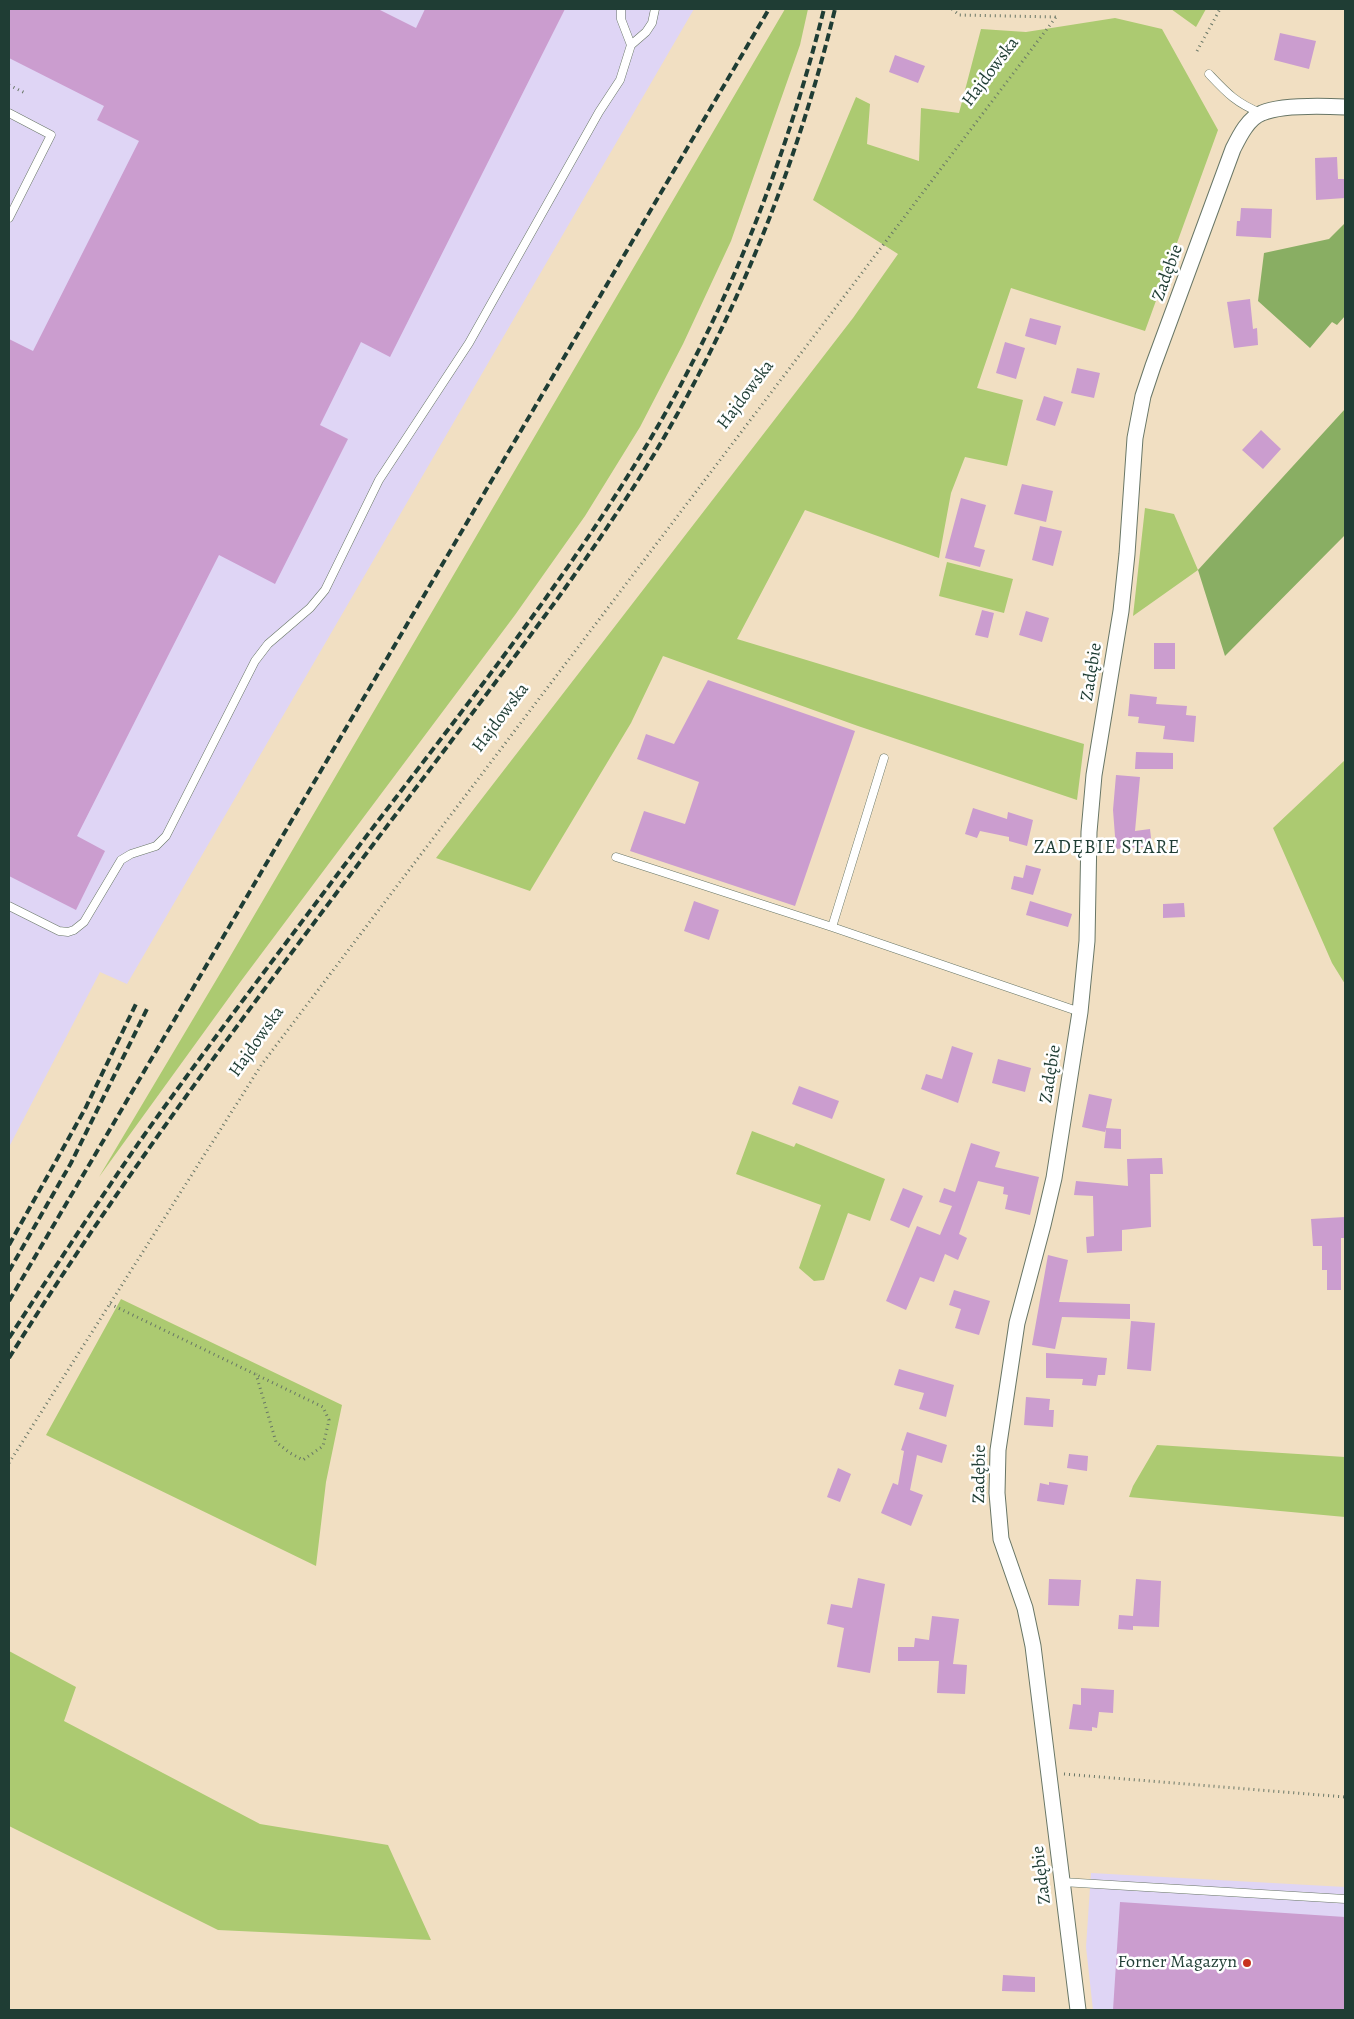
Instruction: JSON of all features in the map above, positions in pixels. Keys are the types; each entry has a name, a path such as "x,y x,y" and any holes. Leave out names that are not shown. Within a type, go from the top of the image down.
{"street":[{"path":"1261,113 1300,108 1345,107"},
{"name":"Zadębie","path":"1078,2010 1029,1625 1001,1539 996,1470 1011,1353 1023,1294 1043,1225 1054,1178 1080,1012 1087,941 1091,806 1094,775 1121,611 1127,554 1132,466 1138,418 1153,366 1233,149 1250,123 1261,113"}],"lane":[{"path":"620,9 621,19 631,45"},
{"path":"9,906 59,931 68,932 74,930 84,922 121,860 131,854 156,846 166,836 254,661 268,644 310,608 325,590 379,480 469,343 599,112 620,80 631,45 646,32 652,23 655,9"},
{"path":"1209,74 1231,98 1247,108 1261,113"},
{"path":"9,113 51,135 9,218"},
{"path":"832,927 884,758"},
{"path":"616,857 832,927 1080,1012"},
{"path":"1062,1882 1345,1899"}],"path":[{"name":"Hajdowska","path":"9,1463 262,1064 1056,17 959,16 952,9"},
{"path":"1197,51 1220,9"},
{"path":"9,85 25,93"},
{"path":"110,1304 256,1374 323,1407 329,1420 323,1446 303,1460 276,1442 256,1374"},
{"path":"1048,1773 1345,1797"}],"shaded area":[{"path":"9,9 694,9 127,984 100,972 9,1147"},
{"path":"1091,1873 1345,1887 1345,2010 1093,2010 1086,1947"}],"green space":[{"path":"785,9 808,9 800,45 731,241 683,344 640,427 585,516 515,615 241,981 99,1177 221,972"},
{"path":"1171,9 1206,9 1196,27"},
{"path":"1115,18 1162,29 1218,130 1145,331 1011,288 977,388 1023,400 1007,466 965,457 951,493 939,558 805,510 737,639 1084,744 1077,800 858,726 663,656 631,723 530,891 436,858 853,318 898,254 813,200 856,97 870,104 867,144 919,161 921,108 959,113 981,29 1026,32"},
{"path":"1345,223 1345,316 1337,325 1332,322 1310,348 1258,301 1264,253 1329,239"},
{"path":"1345,409 1345,535 1225,656 1198,570"},
{"path":"1145,508 1174,514 1198,570 1133,616"},
{"path":"947,562 1013,579 1004,613 939,596"},
{"path":"1345,760 1345,984 1332,963 1273,828"},
{"path":"752,1131 794,1147 796,1143 885,1179 870,1221 848,1213 824,1280 814,1281 799,1268 821,1205 736,1174"},
{"path":"121,1299 342,1405 326,1482 316,1566 46,1435"},
{"path":"1157,1445 1345,1457 1345,1517 1129,1497 1133,1486"},
{"path":"9,1651 76,1687 64,1721 260,1824 388,1845 431,1940 218,1930 9,1826"}],"building":[{"path":"9,9 378,9 416,28 425,9 565,9 390,357 361,342 320,425 348,439 275,584 219,555 77,836 105,851 76,910 9,876 9,339 33,351 139,141 97,120 104,106 9,58"},
{"path":"1280,33 1316,41 1309,69 1274,60"},
{"path":"895,55 925,66 918,83 889,72"},
{"path":"1337,157 1338,179 1345,179 1345,198 1316,200 1315,158"},
{"path":"1241,208 1272,209 1271,238 1236,236 1237,221 1240,221"},
{"path":"1250,299 1253,329 1257,328 1258,345 1234,348 1227,302"},
{"path":"1030,318 1061,326 1056,345 1025,336"},
{"path":"1005,342 1025,348 1016,379 996,373"},
{"path":"1077,368 1100,373 1094,398 1071,393"},
{"path":"1044,396 1063,402 1055,426 1036,420"},
{"path":"1261,430 1281,449 1263,469 1242,450"},
{"path":"1022,484 1053,491 1046,522 1014,514"},
{"path":"961,498 986,505 974,547 985,550 980,567 945,558"},
{"path":"1040,526 1062,531 1053,566 1032,560"},
{"path":"982,610 994,613 988,638 975,635"},
{"path":"1026,611 1049,618 1042,642 1019,635"},
{"path":"1154,643 1175,643 1175,669 1154,669"},
{"path":"708,680 855,731 795,906 630,851 644,811 685,824 699,782 637,759 646,734 674,744"},
{"path":"1130,694 1157,697 1156,704 1187,706 1186,715 1196,716 1194,742 1163,739 1165,726 1138,723 1139,717 1128,716"},
{"path":"1136,752 1173,753 1173,769 1135,769"},
{"path":"1116,775 1140,777 1135,831 1150,829 1152,846 1116,849 1113,810"},
{"path":"973,808 1007,819 1008,812 1033,820 1027,846 1009,841 1009,837 980,831 977,838 965,834"},
{"path":"1026,865 1041,869 1033,895 1011,889 1014,876 1023,878"},
{"path":"694,901 719,910 709,940 684,931"},
{"path":"1030,901 1072,914 1068,927 1026,915"},
{"path":"1184,903 1185,917 1163,918 1163,904"},
{"path":"952,1046 973,1053 958,1103 921,1089 926,1074 942,1079"},
{"path":"998,1059 1031,1068 1025,1092 992,1083"},
{"path":"799,1086 839,1101 832,1119 792,1104"},
{"path":"1089,1094 1112,1099 1106,1128 1121,1129 1121,1149 1104,1148 1106,1129 1105,1132 1082,1127"},
{"path":"971,1143 1000,1152 995,1167 1039,1177 1030,1215 1005,1209 1008,1195 1003,1194 1004,1187 978,1181 959,1234 967,1238 958,1260 945,1254 934,1282 920,1277 906,1310 886,1301 917,1226 940,1235 952,1206 939,1202 944,1188 955,1192"},
{"path":"1162,1158 1163,1174 1150,1174 1151,1227 1122,1230 1122,1251 1087,1253 1086,1237 1094,1236 1093,1196 1074,1195 1076,1181 1128,1186 1127,1159"},
{"path":"903,1188 923,1196 909,1228 890,1220"},
{"path":"1345,1217 1345,1238 1341,1238 1341,1290 1327,1290 1327,1270 1322,1270 1322,1246 1313,1246 1311,1219"},
{"path":"1048,1255 1068,1260 1059,1302 1130,1304 1130,1319 1062,1317 1055,1349 1032,1345"},
{"path":"954,1290 990,1301 979,1335 955,1328 961,1309 949,1305"},
{"path":"1131,1321 1155,1323 1151,1371 1127,1369"},
{"path":"1046,1353 1107,1358 1105,1375 1098,1375 1096,1386 1082,1385 1083,1379 1046,1378"},
{"path":"899,1369 954,1385 946,1417 919,1409 924,1393 894,1385"},
{"path":"1026,1397 1050,1399 1049,1410 1054,1410 1053,1427 1024,1425"},
{"path":"907,1432 947,1445 942,1463 917,1455 910,1490 923,1495 911,1526 881,1513 893,1483 898,1485 904,1451 901,1450"},
{"path":"1069,1454 1088,1456 1087,1471 1067,1468"},
{"path":"838,1468 851,1474 840,1502 827,1497"},
{"path":"1049,1482 1068,1485 1064,1505 1037,1501 1040,1483 1049,1485"},
{"path":"858,1578 885,1584 870,1673 837,1667 844,1628 827,1624 831,1604 852,1608"},
{"path":"1049,1579 1081,1580 1079,1606 1048,1605"},
{"path":"1136,1579 1161,1581 1159,1627 1133,1626 1133,1630 1118,1629 1119,1615 1133,1616"},
{"path":"932,1616 959,1619 953,1664 967,1665 965,1694 937,1693 939,1661 898,1661 898,1647 914,1647 915,1638 929,1640"},
{"path":"1081,1688 1114,1690 1113,1713 1099,1712 1097,1728 1092,1727 1092,1731 1069,1729 1073,1704 1081,1705"},
{"name":"Forner Magazyn","path":"1120,1902 1345,1917 1345,2010 1113,2010"},
{"path":"1003,1975 1035,1977 1035,1992 1002,1991"}],"railway":[{"path":"9,1301 769,9"},
{"path":"9,1338 164,1107 337,875 507,652 588,538 626,479 662,419 688,370 736,270 757,219 794,115 824,9"},
{"path":"9,1358 139,1163 276,973 558,598 607,528 653,456 711,350 761,240 802,126 820,68 835,9"},
{"path":"9,1245 85,1109 136,1004"},
{"path":"9,1271 71,1163 147,1009"}],"place":[{"name":"Forner Magazyn","path":"1247,1963"}],"district":[{"name":"ZADĘBIE STARE","path":"1107,848"}]}
